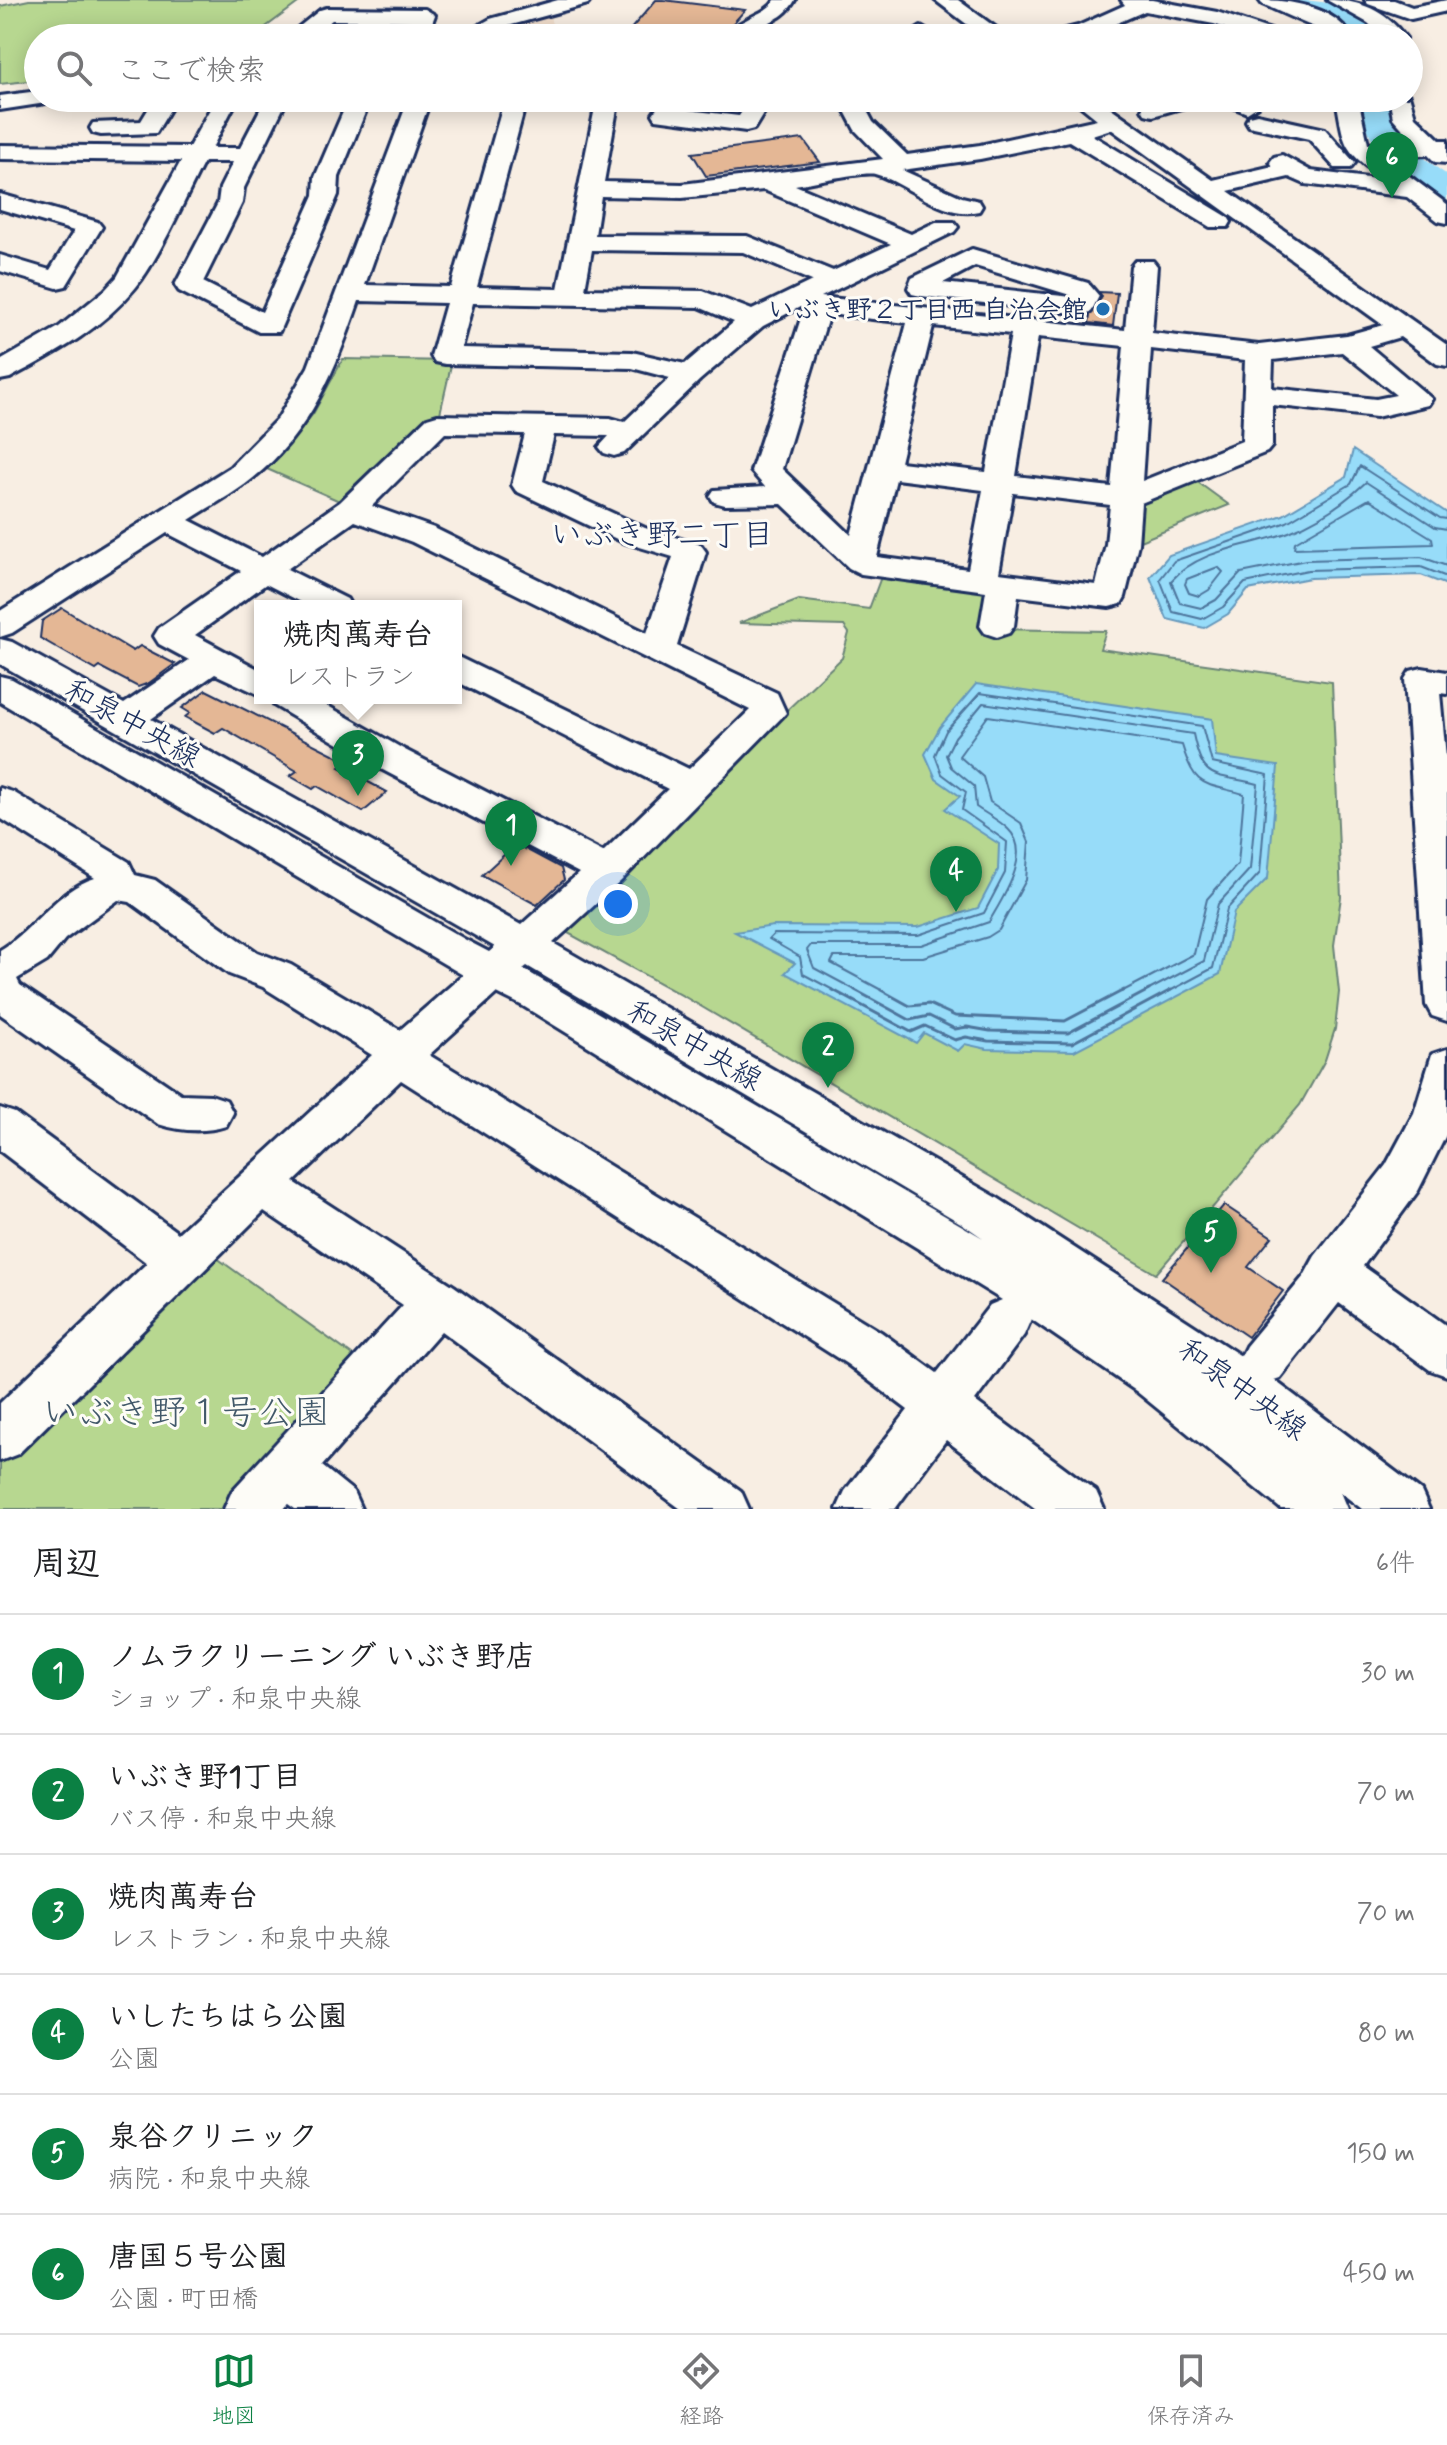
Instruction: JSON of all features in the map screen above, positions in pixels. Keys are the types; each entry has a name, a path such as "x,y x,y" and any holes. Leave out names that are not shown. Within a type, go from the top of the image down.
{"street":[{"path":"495,24 581,0"},
{"path":"750,24 779,11 785,0"},
{"path":"945,0 979,24"},
{"path":"1173,11 1215,0"},
{"path":"1269,0 1326,24"},
{"path":"1337,0 1380,24"},
{"path":"1375,0 1411,13 1447,5"},
{"path":"1132,6 1152,24"},
{"path":"1108,24 1132,6 1236,24"},
{"path":"314,24 327,14 425,15 422,24"},
{"path":"0,103 24,100"},
{"path":"74,128 148,128 158,112"},
{"path":"0,372 76,329 115,297 128,280 220,112"},
{"path":"270,112 232,188 230,203 188,285 266,333 326,195 327,177 354,112"},
{"path":"0,626 241,473 272,445 296,416 311,392 350,293 415,112"},
{"path":"512,112 445,356 632,360 690,374"},
{"path":"570,297 591,189 621,112"},
{"path":"665,112 664,114 746,124 753,112"},
{"path":"856,112 889,163 887,172 940,210"},
{"path":"1101,112 1447,358"},
{"path":"1258,112 1295,121 1357,155 1415,191 1447,216"},
{"path":"1350,112 1357,155"},
{"path":"1403,112 1404,118 1438,150"},
{"path":"591,189 682,191 767,182 980,152 1073,133 1114,121"},
{"path":"1073,133 1119,168 1184,210 1219,222"},
{"path":"1357,155 1438,150"},
{"path":"0,152 119,167 197,154 248,155"},
{"path":"1209,188 1288,165 1305,177 1415,191"},
{"path":"767,182 911,243"},
{"path":"0,201 89,227 57,280 0,263"},
{"path":"254,681 171,636 351,509 437,424 610,427 622,440 690,374 753,320 816,295 911,243 940,210 970,206"},
{"path":"581,242 747,244 816,295 922,317 1140,342 1259,353 1348,343 1404,328"},
{"path":"972,257 1079,289 1086,296 1082,306 993,296 921,288 921,284 972,257"},
{"path":"816,295 766,471 860,561 872,567 1109,597 1122,544 1144,266"},
{"path":"965,322 1018,270"},
{"path":"128,280 190,281"},
{"path":"350,293 703,299 753,320"},
{"path":"860,561 922,317"},
{"path":"997,626 993,582 999,483 1026,329"},
{"path":"1259,395 1376,408 1418,399 1348,343"},
{"path":"885,469 1126,498 1257,446 1259,353"},
{"path":"542,426 527,485 634,535 690,552 659,649"},
{"path":"725,496 776,496 789,492"},
{"path":"3,1428 398,1057 607,871 768,713 765,701 659,649 594,621 423,535 351,509"},
{"path":"167,521 323,600"},
{"name":"和泉中央線","path":"0,650 127,719 508,959 659,1067 990,1266 1153,1375 1321,1509"},
{"path":"127,719 213,659"},
{"path":"462,670 693,786"},
{"path":"1447,683 1422,679 1447,1005"},
{"name":"和泉中央線","path":"0,687 980,1211 1212,1363 1403,1509"},
{"path":"298,704 392,759 607,871"},
{"path":"0,801 115,872 118,886"},
{"path":"0,970 33,950 51,928 99,891 118,886 141,890 231,955 277,976 391,1046 398,1057 864,1348 1078,1509"},
{"path":"0,985 4,995 173,1111 211,1113"},
{"path":"1263,1362 1321,1291 1332,1271 1402,1178 1435,1114 1447,1066"},
{"path":"0,1126 180,1261"},
{"path":"262,1185 437,1301 723,1509"},
{"path":"1332,1271 1447,1354"},
{"path":"250,1509 437,1301"},
{"path":"863,1509 1007,1320"},
{"path":"286,1470 335,1509"}],"shaded area":[{"path":"550,16 552,24 524,24"}],"green space":[{"path":"29,0 302,0 270,24 24,24 24,81 0,84 0,6"},
{"path":"343,359 452,361 439,418 344,503 267,469 313,414"},
{"path":"1192,478 1229,505 1140,541 1142,499"},
{"path":"881,577 990,590 987,629 1106,631 1100,649 1332,682 1341,897 1334,945 1339,992 1335,1029 1325,1060 1300,1105 1156,1274 685,997 557,927 842,658 849,633 844,626 739,623 799,600 869,609"},
{"name":"いぶき野１号公園","path":"210,1253 363,1363 230,1509 0,1509 0,1455"}],"water":[{"path":"1353,450 1447,513 1447,585 1421,575 1310,578 1248,590 1228,614 1204,628 1167,619 1150,577 1169,555 1283,515 1346,477"},
{"path":"976,684 1212,719 1216,757 1278,766 1268,878 1234,912 1220,974 1074,1051 987,1049 965,1044 958,1051 924,1033 916,1043 785,973 795,963 735,932 773,926 918,927 978,908 998,870 999,844 945,809 960,796 936,779 925,754 940,727"}],"building":[{"path":"656,0 745,10 732,24 635,24"},
{"path":"803,139 820,162 706,176 692,153"},
{"name":"いぶき野２丁目西 自治会館","path":"1099,292 1117,293 1113,326 1089,323 1090,315 1102,297"},
{"path":"62,608 133,651 140,646 175,664 149,683 138,687 100,667 96,670 40,638 42,621"},
{"path":"206,690 347,761 340,767 387,792 363,812 317,786 313,789 290,776 297,771 223,728 215,733 185,717 190,713 182,708"},
{"path":"516,844 561,868 564,880 537,905 482,875"},
{"path":"1224,1205 1272,1237 1248,1267 1283,1291 1248,1337 1162,1278"}],"waterway":[{"path":"1301,0 1353,24"},
{"path":"1378,112 1386,137 1413,165 1447,190"}],"place":[{"name":"唐国５号公園","path":"1392,198"},
{"name":"いぶき野２丁目西 自治会館","path":"1103,309"},
{"name":"焼肉萬寿台","path":"358,796"},
{"name":"ノムラクリーニング いぶき野店","path":"511,866"},
{"name":"いしたちはら公園","path":"956,912"},
{"name":"いぶき野1丁目","path":"828,1088"},
{"name":"泉谷クリニック","path":"1211,1273"}],"district":[{"name":"いぶき野二丁目","path":"662,534"}]}
